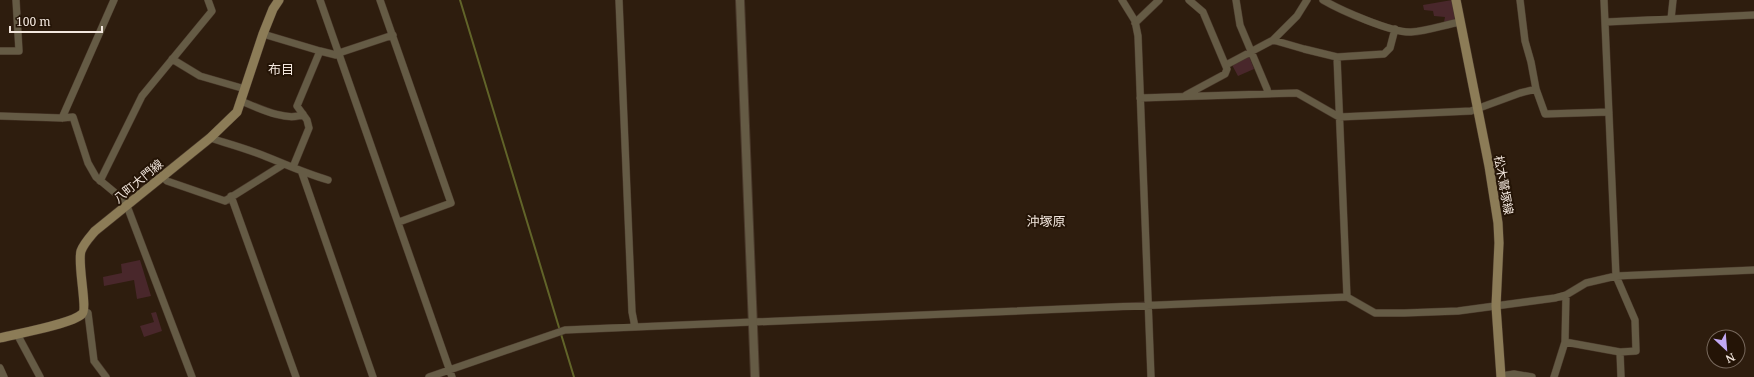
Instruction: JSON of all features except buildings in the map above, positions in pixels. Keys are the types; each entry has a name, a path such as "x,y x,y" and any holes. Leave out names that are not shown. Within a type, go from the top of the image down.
{"main road":[{"name":"八町大門線","path":"84,311 80,261 81,252 86,242 95,231 210,138 237,112 263,34 273,9 279,0"},
{"name":"松木鷲塚線","path":"1456,0 1489,166 1498,223 1499,250 1496,306 1501,376"},
{"path":"0,338 69,321 83,314 84,311"}],"street":[{"path":"0,51 19,51 16,0"},
{"path":"62,118 114,0"},
{"path":"100,180 142,96 212,11 208,0"},
{"path":"320,0 451,374"},
{"path":"380,0 451,203 399,222"},
{"path":"619,0 631,304 635,327"},
{"path":"740,0 755,377"},
{"path":"1122,0 1135,23 1138,36 1151,377"},
{"path":"1186,95 1225,74 1227,69 1203,12 1189,0"},
{"path":"1236,0 1240,25 1268,89 1268,94"},
{"path":"1226,65 1273,40 1296,16 1307,0"},
{"path":"1323,0 1346,11 1395,30 1410,32 1460,22"},
{"path":"1520,0 1525,41 1532,62 1536,89 1544,114 1609,112"},
{"path":"1565,342 1620,352 1636,351 1635,320 1616,276 1604,0"},
{"path":"1671,19 1673,0"},
{"path":"1135,23 1157,1"},
{"path":"1606,22 1754,15"},
{"path":"1273,40 1337,57 1384,54 1390,48 1395,30"},
{"path":"263,34 336,56 393,35"},
{"path":"293,167 309,128 307,120 297,106 320,52"},
{"path":"1337,57 1347,297"},
{"path":"172,59 200,76 244,89"},
{"path":"1140,98 1186,95 1297,93 1339,117 1477,110 1520,92 1536,89"},
{"path":"241,101 277,114 298,117 303,114"},
{"path":"0,116 73,117 88,163 96,177 125,201 192,377"},
{"path":"210,138 328,180"},
{"path":"162,176 167,181 225,200 284,164"},
{"path":"302,172 373,377"},
{"path":"231,196 296,377"},
{"path":"429,377 451,374 550,334 566,330 1347,297 1375,313 1458,311 1555,298 1566,295 1586,283 1616,276 1754,270"},
{"path":"1554,377 1565,342 1566,295"},
{"path":"84,311 88,313 94,361 106,377"},
{"path":"17,334 40,377"},
{"path":"1620,352 1621,377"},
{"path":"0,368 4,377"},
{"path":"1501,376 1514,374 1532,377"}],"shaded area":[{"path":"1452,0 1455,21 1444,22 1445,17 1434,16 1433,11 1424,10 1423,5"},
{"path":"1249,56 1254,69 1238,76 1232,65"},
{"path":"140,260 151,296 137,299 134,280 104,286 103,277 122,273 121,264"},
{"path":"156,312 162,331 144,337 140,326 154,322 151,313"}],"waterway":[{"path":"460,0 574,377"}],"district":[{"name":"布目","path":"281,69"},
{"name":"沖塚原","path":"1046,221"}]}
